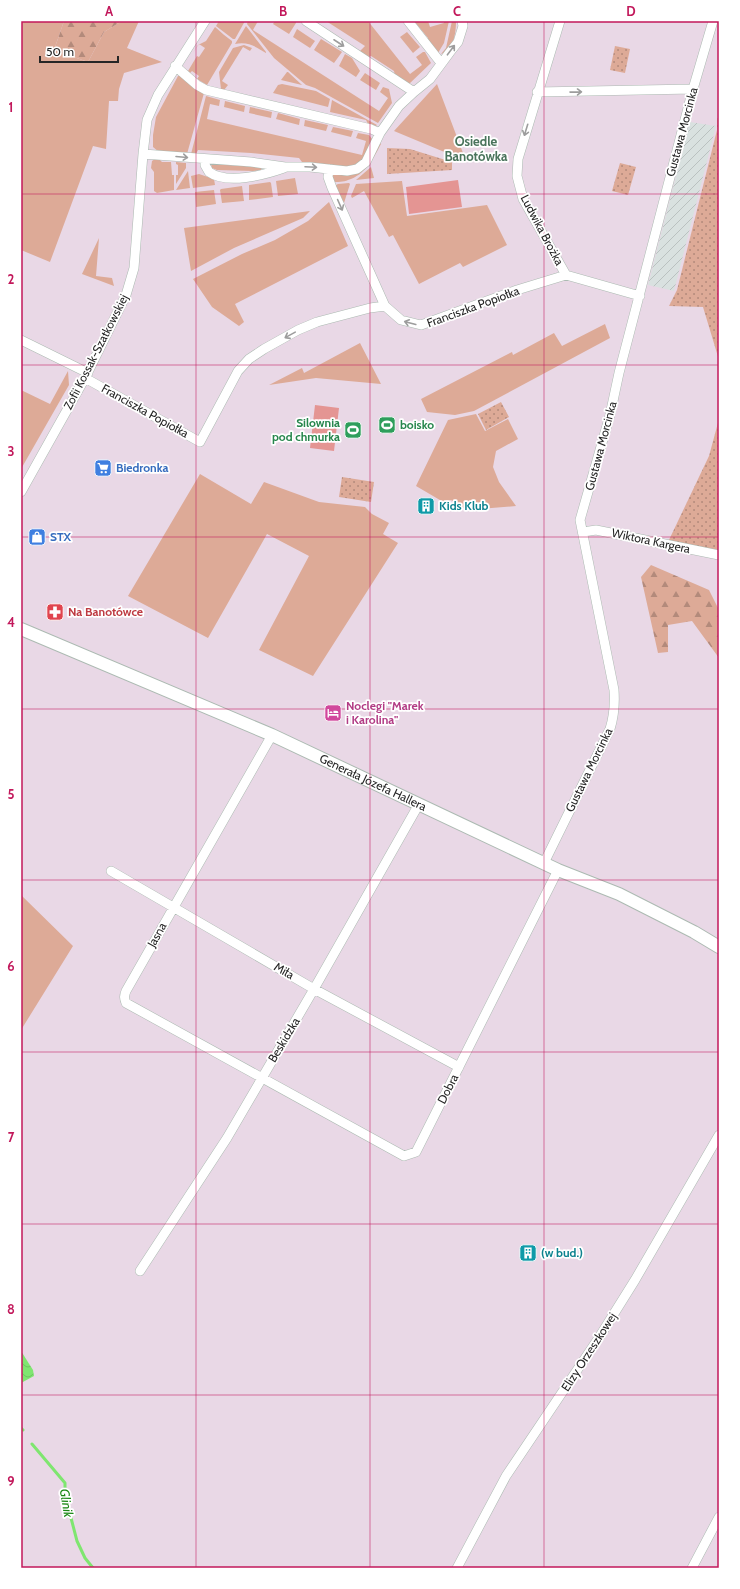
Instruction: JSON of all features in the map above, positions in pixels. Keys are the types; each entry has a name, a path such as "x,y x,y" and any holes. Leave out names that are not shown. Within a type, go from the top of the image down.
{"street":[{"name":"Zofii Kossak-Szatkowskiej","path":"21,492 87,376 116,316 132,275 147,120 158,95 205,21"},
{"path":"306,21 414,92"},
{"path":"408,21 441,64"},
{"path":"143,154 205,160 250,162 285,167 310,167 353,171 362,166 368,158 380,133 399,106 430,79 458,42 463,26 462,21"},
{"name":"Ludwika Brożka","path":"560,21 537,92 518,159 517,176 523,199 566,275"},
{"name":"Gustawa Morcinka","path":"544,863 610,729 615,709 614,690 580,520 595,471 693,89 713,21"},
{"path":"175,66 197,85 206,90 371,129 380,133"},
{"path":"537,92 693,89"},
{"path":"205,160 205,165 209,172 218,176 229,177 256,176 285,167"},
{"name":"Franciszka Popiołka","path":"329,169 328,177 332,188 385,306 402,320 421,325 517,290 566,275"},
{"path":"566,275 640,296"},
{"name":"Franciszka Popiołka","path":"21,340 87,376 200,442 234,376 249,359 291,334 317,322 370,308 385,306"},
{"name":"Wiktora Kargera","path":"583,532 596,530 719,555"},
{"name":"Generała Józefa Hallera","path":"21,629 272,735 558,870 619,894 694,932 719,947"},
{"name":"Jasna","path":"261,1078 126,1003 124,996 272,735"},
{"name":"Beskidzka","path":"140,1271 227,1138 419,804"},
{"name":"Dobra","path":"261,1078 404,1156 416,1152 558,870"},
{"name":"Miła","path":"111,871 314,989 459,1068"},
{"name":"Elizy Orzeszkowej","path":"457,1568 506,1476 600,1336 639,1274 719,1135"},
{"path":"692,1568 719,1517"}],"shaded area":[{"path":"690,122 716,126 674,291 648,285"},
{"path":"458,180 462,207 409,214 406,187"},
{"path":"315,405 339,408 334,451 310,448"},
{"name":"boisko","path":"383,417 395,420 391,434 379,430"}],"green space":[{"path":"21,21 64,21 54,50 88,62 104,32 122,21 139,21 127,48 162,62 124,73 119,89 118,101 109,101 106,149 93,146 50,262 21,250"},
{"path":"64,21 122,21 104,32 88,62 54,50"},
{"path":"219,21 245,21 235,39 233,39 216,26"},
{"path":"248,21 258,21 253,30 379,111 388,98 380,92 383,87 389,89 392,103 378,123 315,88 306,85 274,58 247,24"},
{"path":"275,21 296,21 296,23 289,34 273,24"},
{"path":"326,21 368,21 410,74 422,65 416,57 423,52 425,52 431,63 409,84 395,76 394,71 371,56 367,58 359,52 365,46"},
{"path":"414,21 428,21 430,27 444,23 444,21 449,21 444,43 438,53 427,41 428,38"},
{"path":"452,21 456,21 453,40 449,49 441,54 446,48"},
{"path":"246,26 266,53 248,44 235,44"},
{"path":"215,27 232,41 207,85 197,79 199,76 192,71 190,73 188,71 197,56 199,57 205,48 199,44 206,41"},
{"path":"297,29 315,41 310,48 293,37"},
{"path":"407,32 420,47 413,53 400,37"},
{"path":"321,39 342,52 334,63 314,50"},
{"path":"244,45 252,48 250,51 243,47 222,81 228,85 224,90 221,89 219,72 233,48"},
{"path":"615,46 630,49 625,73 610,70"},
{"path":"345,54 352,58 360,71 356,77 339,66"},
{"path":"288,72 302,85 281,80"},
{"path":"365,73 380,83 376,90 360,80"},
{"path":"178,76 204,93 187,154 159,152 153,147 156,117"},
{"path":"282,84 316,91 330,99 328,107 273,93 278,85"},
{"path":"437,84 466,161 394,131"},
{"path":"206,96 220,100 219,106 210,104 207,119 362,155 366,141 356,138 358,133 369,135 373,140 365,158 353,168 302,162 299,158 251,153 198,150 196,154 191,154"},
{"path":"332,100 377,125 368,124 366,120 330,112"},
{"path":"225,101 245,106 244,112 224,107"},
{"path":"250,107 272,112 271,118 249,113"},
{"path":"278,113 300,119 299,125 276,119"},
{"path":"719,115 719,360 703,307 669,306 677,290 717,130 717,120"},
{"path":"305,120 328,125 326,131 304,126"},
{"path":"333,127 353,131 351,137 331,132"},
{"path":"379,142 381,144 364,170 354,178 346,181 332,182 333,174 350,174"},
{"path":"387,148 410,149 452,162 452,170 387,174"},
{"path":"159,159 162,162 171,162 172,175 174,175 174,190 157,193 154,191 154,172 151,168 152,161"},
{"path":"176,162 186,163 186,168 176,184 178,165"},
{"path":"620,163 636,167 628,195 612,191"},
{"path":"211,164 262,167 261,170 253,171 217,170 212,168"},
{"path":"371,167 374,178 356,180"},
{"path":"188,171 190,188 176,190"},
{"path":"199,174 214,179 215,185 193,188 191,176"},
{"path":"295,178 298,194 278,196 276,181"},
{"path":"402,181 407,216 487,205 507,245 463,267 460,263 419,284 393,235 389,237 364,191 352,198 351,196 356,184"},
{"path":"270,182 273,197 249,200 249,185"},
{"path":"350,184 344,203 334,186"},
{"path":"242,186 244,201 222,203 221,189"},
{"path":"214,190 216,204 196,207 195,192"},
{"path":"329,202 348,246 235,304 244,322 239,326 212,307 193,279 242,254 275,240 308,221"},
{"path":"310,211 303,218 234,248 191,271 184,228"},
{"path":"99,238 96,276 112,278 114,286 82,274"},
{"path":"605,324 610,338 474,411 455,415 427,412 421,399 512,352 513,355 554,333 562,346"},
{"path":"360,343 381,384 316,378 269,385 302,368 304,373"},
{"path":"68,371 69,385 21,469 21,390 50,404"},
{"path":"501,402 509,417 486,430 478,414"},
{"path":"476,414 485,431 508,419 518,439 496,451 493,467 499,482 516,506 467,510 451,500 445,503 416,486 448,420"},
{"path":"719,419 719,551 668,542 709,456"},
{"path":"200,474 251,504 264,482 319,502 365,507 372,514 389,523 383,534 398,543 313,676 259,650 309,556 267,534 208,638 128,596"},
{"path":"342,477 374,482 371,502 339,497"},
{"path":"651,565 709,590 719,610 719,658 692,621 668,625 668,652 658,653 641,577"},
{"path":"21,895 73,946 21,1030"}],"water":[{"path":"21,1351 33,1370 34,1376 21,1383"}],"waterway":[{"name":"Glinik","path":"32,1444 65,1483 65,1508 71,1518 77,1541 85,1558 93,1568"}],"place":[{"name":"boisko","path":"387,425"},
{"name":"Silownia pod chmurka","path":"353,430"},
{"name":"Biedronka","path":"103,468"},
{"name":"Kids Klub","path":"426,506"},
{"name":"STX","path":"37,537"},
{"name":"Na Banotówce","path":"55,612"},
{"name":"Noclegi \"Marek i Karolina\"","path":"333,713"},
{"name":"(w bud.)","path":"528,1253"}],"district":[{"name":"Osiedle Banotówka","path":"476,148"}]}
